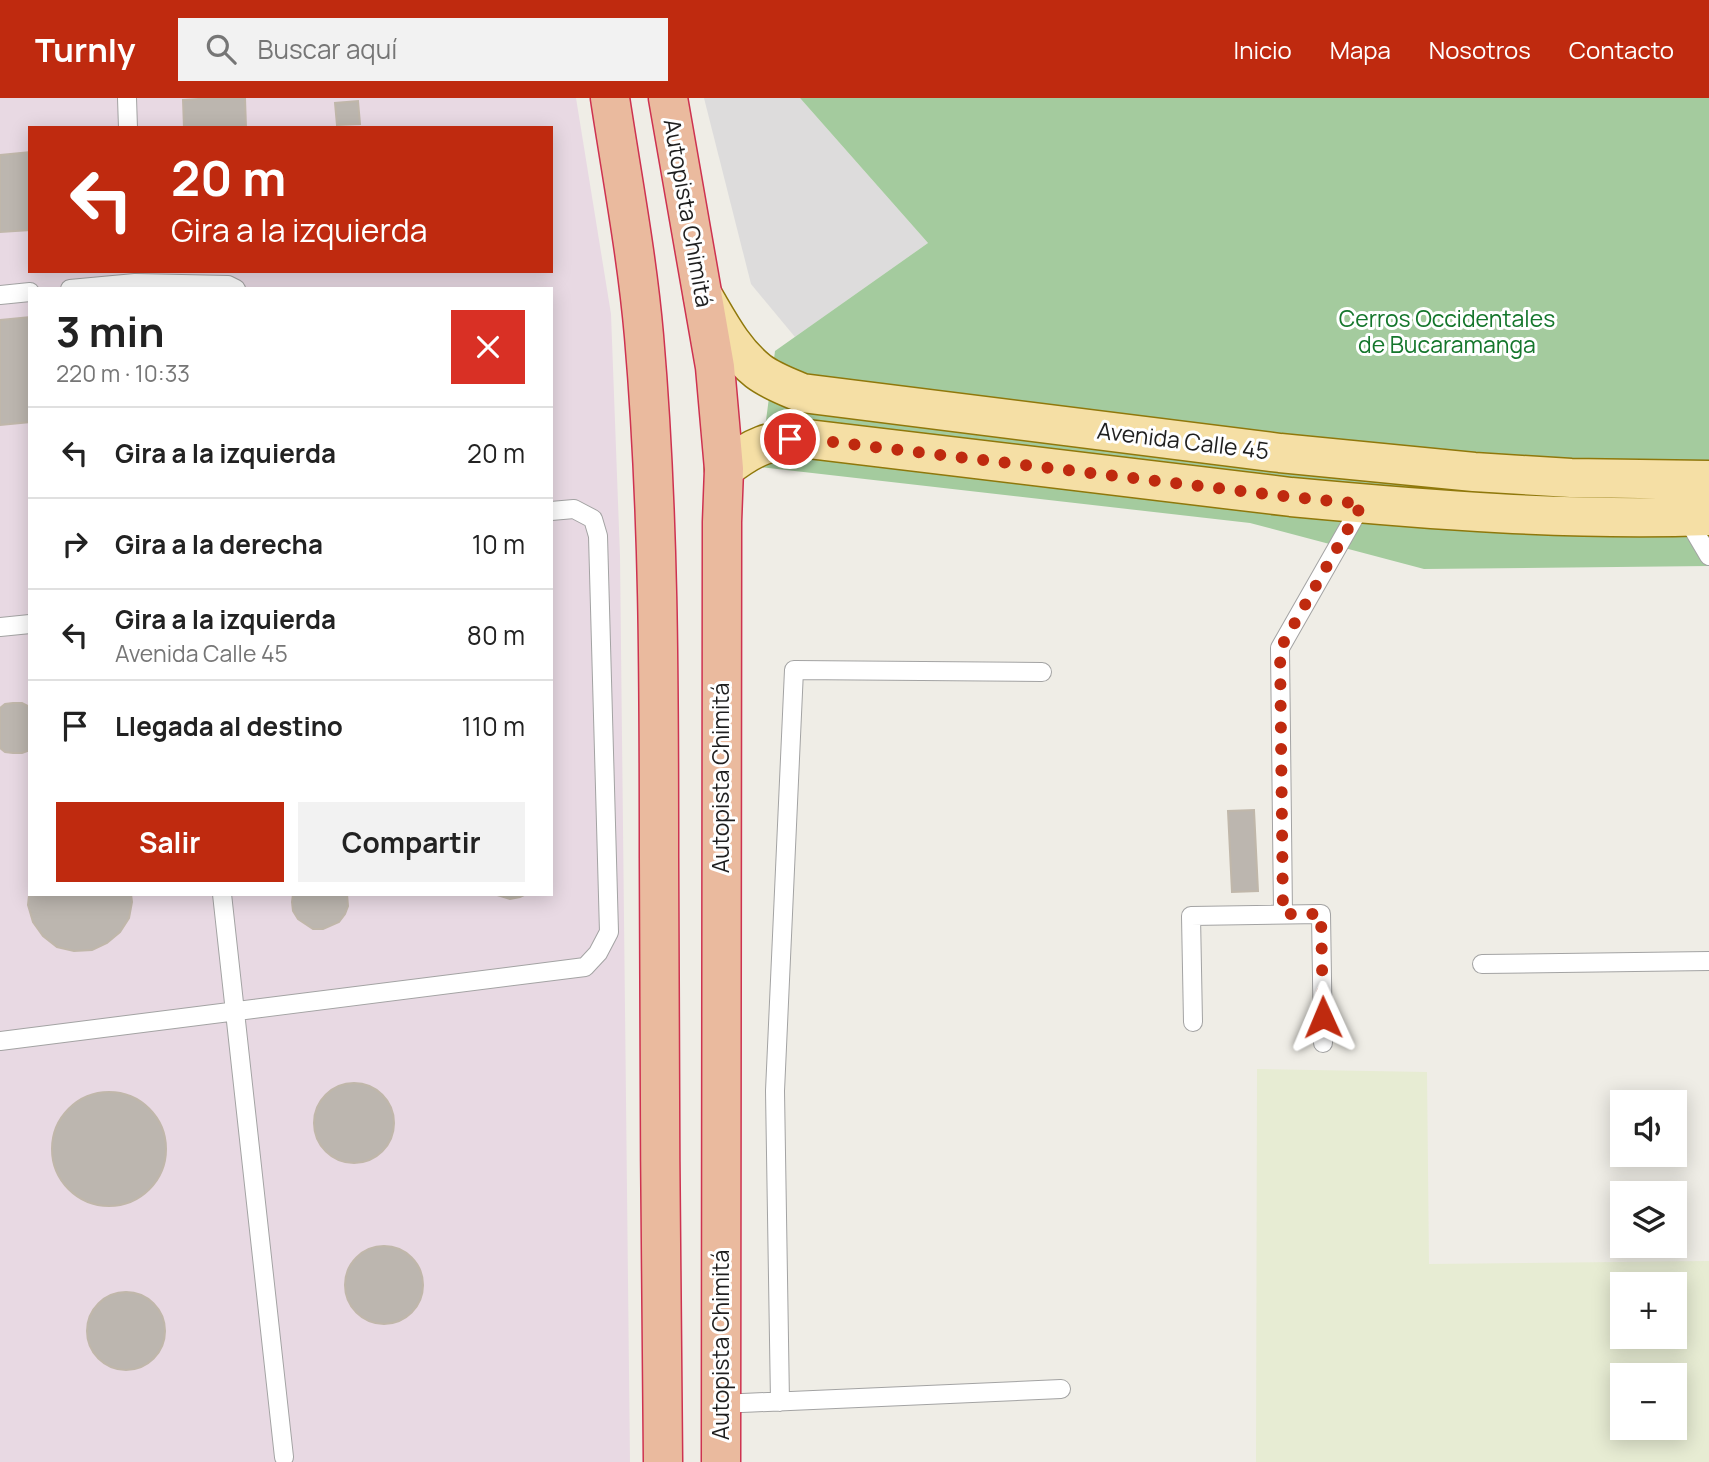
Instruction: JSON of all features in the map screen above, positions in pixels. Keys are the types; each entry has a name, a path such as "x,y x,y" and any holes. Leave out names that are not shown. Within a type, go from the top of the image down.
{"highway":[{"path":"610,98 644,331 654,497 659,631 663,1462"},
{"name":"Autopista Chimitá","path":"668,98 715,367 724,469 721,1462"}],"main road":[{"name":"Avenida Calle 45","path":"703,295 739,353 760,372 802,393 1280,453 1571,478 1709,480"},
{"name":"Avenida Calle 45","path":"724,469 762,444 779,440 808,439 1362,504 1504,514 1698,517"}],"lane":[{"path":"127,98 128,126"},
{"path":"81,287 135,277 232,287"},
{"path":"0,295 28,292"},
{"path":"1283,914 1280,649 1362,504"},
{"path":"0,1041 585,967 598,953 609,932 598,536 593,519 574,509 553,511"},
{"path":"1698,517 1709,556"},
{"path":"0,627 28,624"},
{"path":"780,1402 775,1091 794,670 1042,672"},
{"path":"222,896 284,1457"},
{"path":"1193,1023 1191,916 1321,914 1323,1043"},
{"path":"1482,964 1709,961"},
{"path":"720,1405 1061,1389"}],"shaded area":[{"path":"0,98 576,98 611,314 620,556 630,1462 0,1462"},
{"path":"704,98 800,98 928,243 795,337 751,284"}],"green space":[{"name":"Cerros Occidentales de Bucaramanga","path":"800,98 1709,98 1709,566 1424,569 1250,523 760,467 775,351 928,243"},
{"path":"1257,1069 1427,1072 1429,1264 1709,1261 1709,1462 1256,1462"}],"building":[{"path":"245,98 246,126 184,126 183,100"},
{"path":"358,101 360,124 337,125 335,103"},
{"path":"28,152 28,230 0,232 0,155"},
{"path":"28,317 28,422 0,425 0,320"},
{"path":"22,703 28,706 28,751 13,753 0,748 0,708 5,704"},
{"path":"1254,810 1258,891 1232,892 1228,811"},
{"path":"29,896 131,896 132,902 129,918 120,932 107,943 92,950 74,951 57,947 43,936 33,922 28,905"},
{"path":"293,896 347,896 348,906 339,922 323,929 313,929 298,919"},
{"path":"500,896 522,896 520,897 510,899"},
{"path":"354,1083 369,1086 382,1095 391,1108 394,1123 391,1138 382,1151 369,1160 354,1163 339,1160 326,1151 317,1138 314,1123 317,1108 326,1095 339,1086"},
{"path":"109,1092 131,1096 149,1109 162,1127 166,1149 162,1171 149,1189 131,1202 109,1206 87,1202 69,1189 56,1171 52,1149 56,1127 69,1109 87,1096"},
{"path":"384,1246 399,1249 412,1257 420,1270 423,1285 420,1300 412,1313 399,1321 384,1324 369,1321 356,1313 348,1300 345,1285 348,1270 356,1257 369,1249"},
{"path":"126,1292 141,1295 154,1303 162,1316 165,1331 162,1346 154,1359 141,1367 126,1370 111,1367 98,1359 90,1346 87,1331 90,1316 98,1303 111,1295"}],"route":[{"path":"790,439 1362,504 1280,649 1283,914 1321,914 1323,1017"}]}
